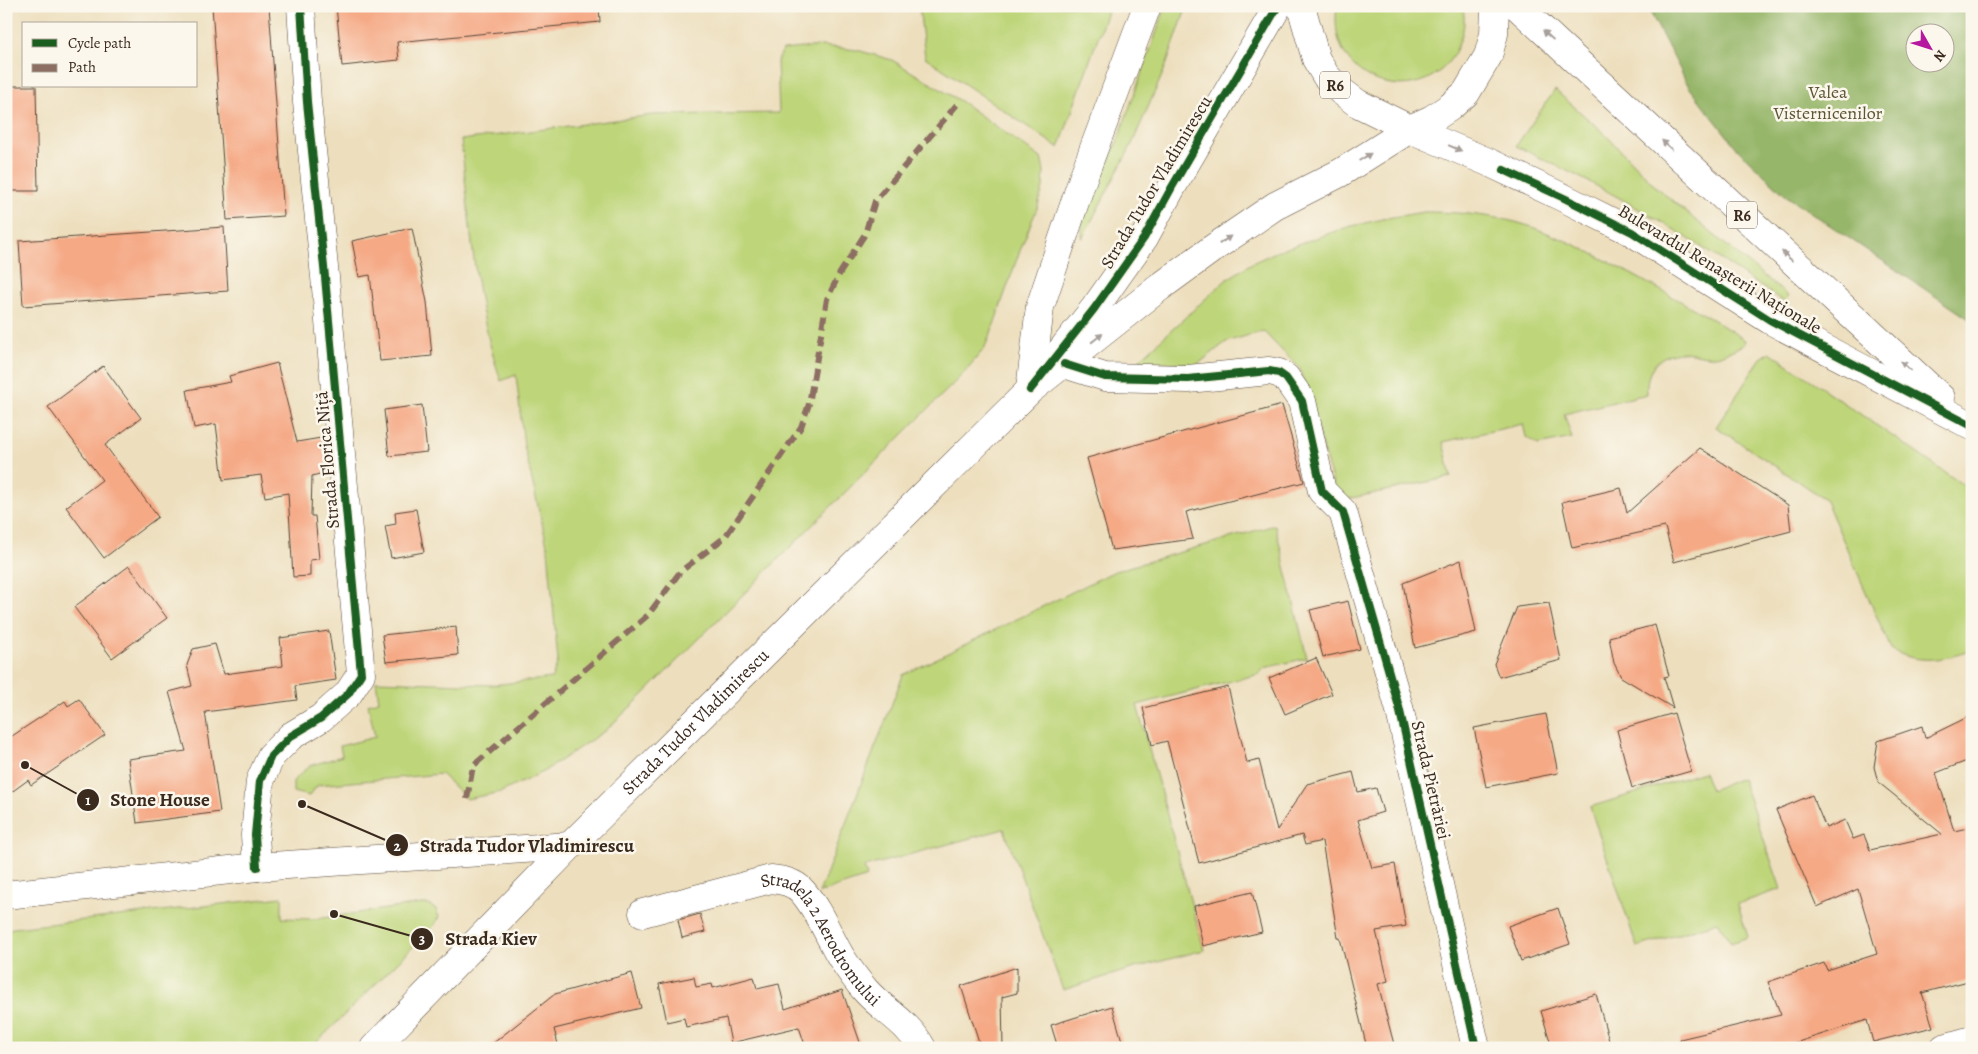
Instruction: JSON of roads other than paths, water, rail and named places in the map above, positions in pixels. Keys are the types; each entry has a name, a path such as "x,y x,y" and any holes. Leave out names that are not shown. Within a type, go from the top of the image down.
{"main road":[{"name":"Strada Florica Niță","path":"257,867 255,835 260,781 271,756 291,736 321,718 348,694 361,674 327,297 307,102 301,6"},
{"path":"1030,390 1040,307 1084,175 1146,6"},
{"name":"Strada Tudor Vladimirescu","path":"374,1048 570,846 1030,390 1094,309 1144,238 1278,6"},
{"name":"R6","path":"1302,6 1310,43 1316,59 1326,76 1357,103 1410,130"},
{"name":"Strada Tudor Vladimirescu","path":"1030,390 1160,287 1220,243 1276,206 1340,173 1450,107 1466,93 1488,56 1494,34 1495,6"},
{"name":"Bulevardul Renașterii Naționale","path":"1517,6 1970,424"},
{"name":"Bulevardul Renașterii Naționale","path":"1410,130 1504,170 1632,232 1770,320 1970,424"},
{"name":"Strada Pietrăriei","path":"1064,364 1105,377 1188,379 1269,371 1279,373 1294,386 1302,401 1322,491 1343,512 1399,707 1476,1048"},
{"path":"6,895 257,867 570,846"},
{"name":"Stradela 2 Aerodromului","path":"643,913 771,879 791,883 801,890 811,903 842,958 867,992 896,1016 915,1036 922,1048"},
{"path":"1944,1048 1972,1040"}],"place":[{"name":"Stone House","path":"25,765"},
{"name":"Strada Tudor Vladimirescu","path":"302,804"},
{"name":"Strada Kiev","path":"334,914"}],"park label":[{"name":"Valea Visternicenilor","path":"1828,102"}]}
